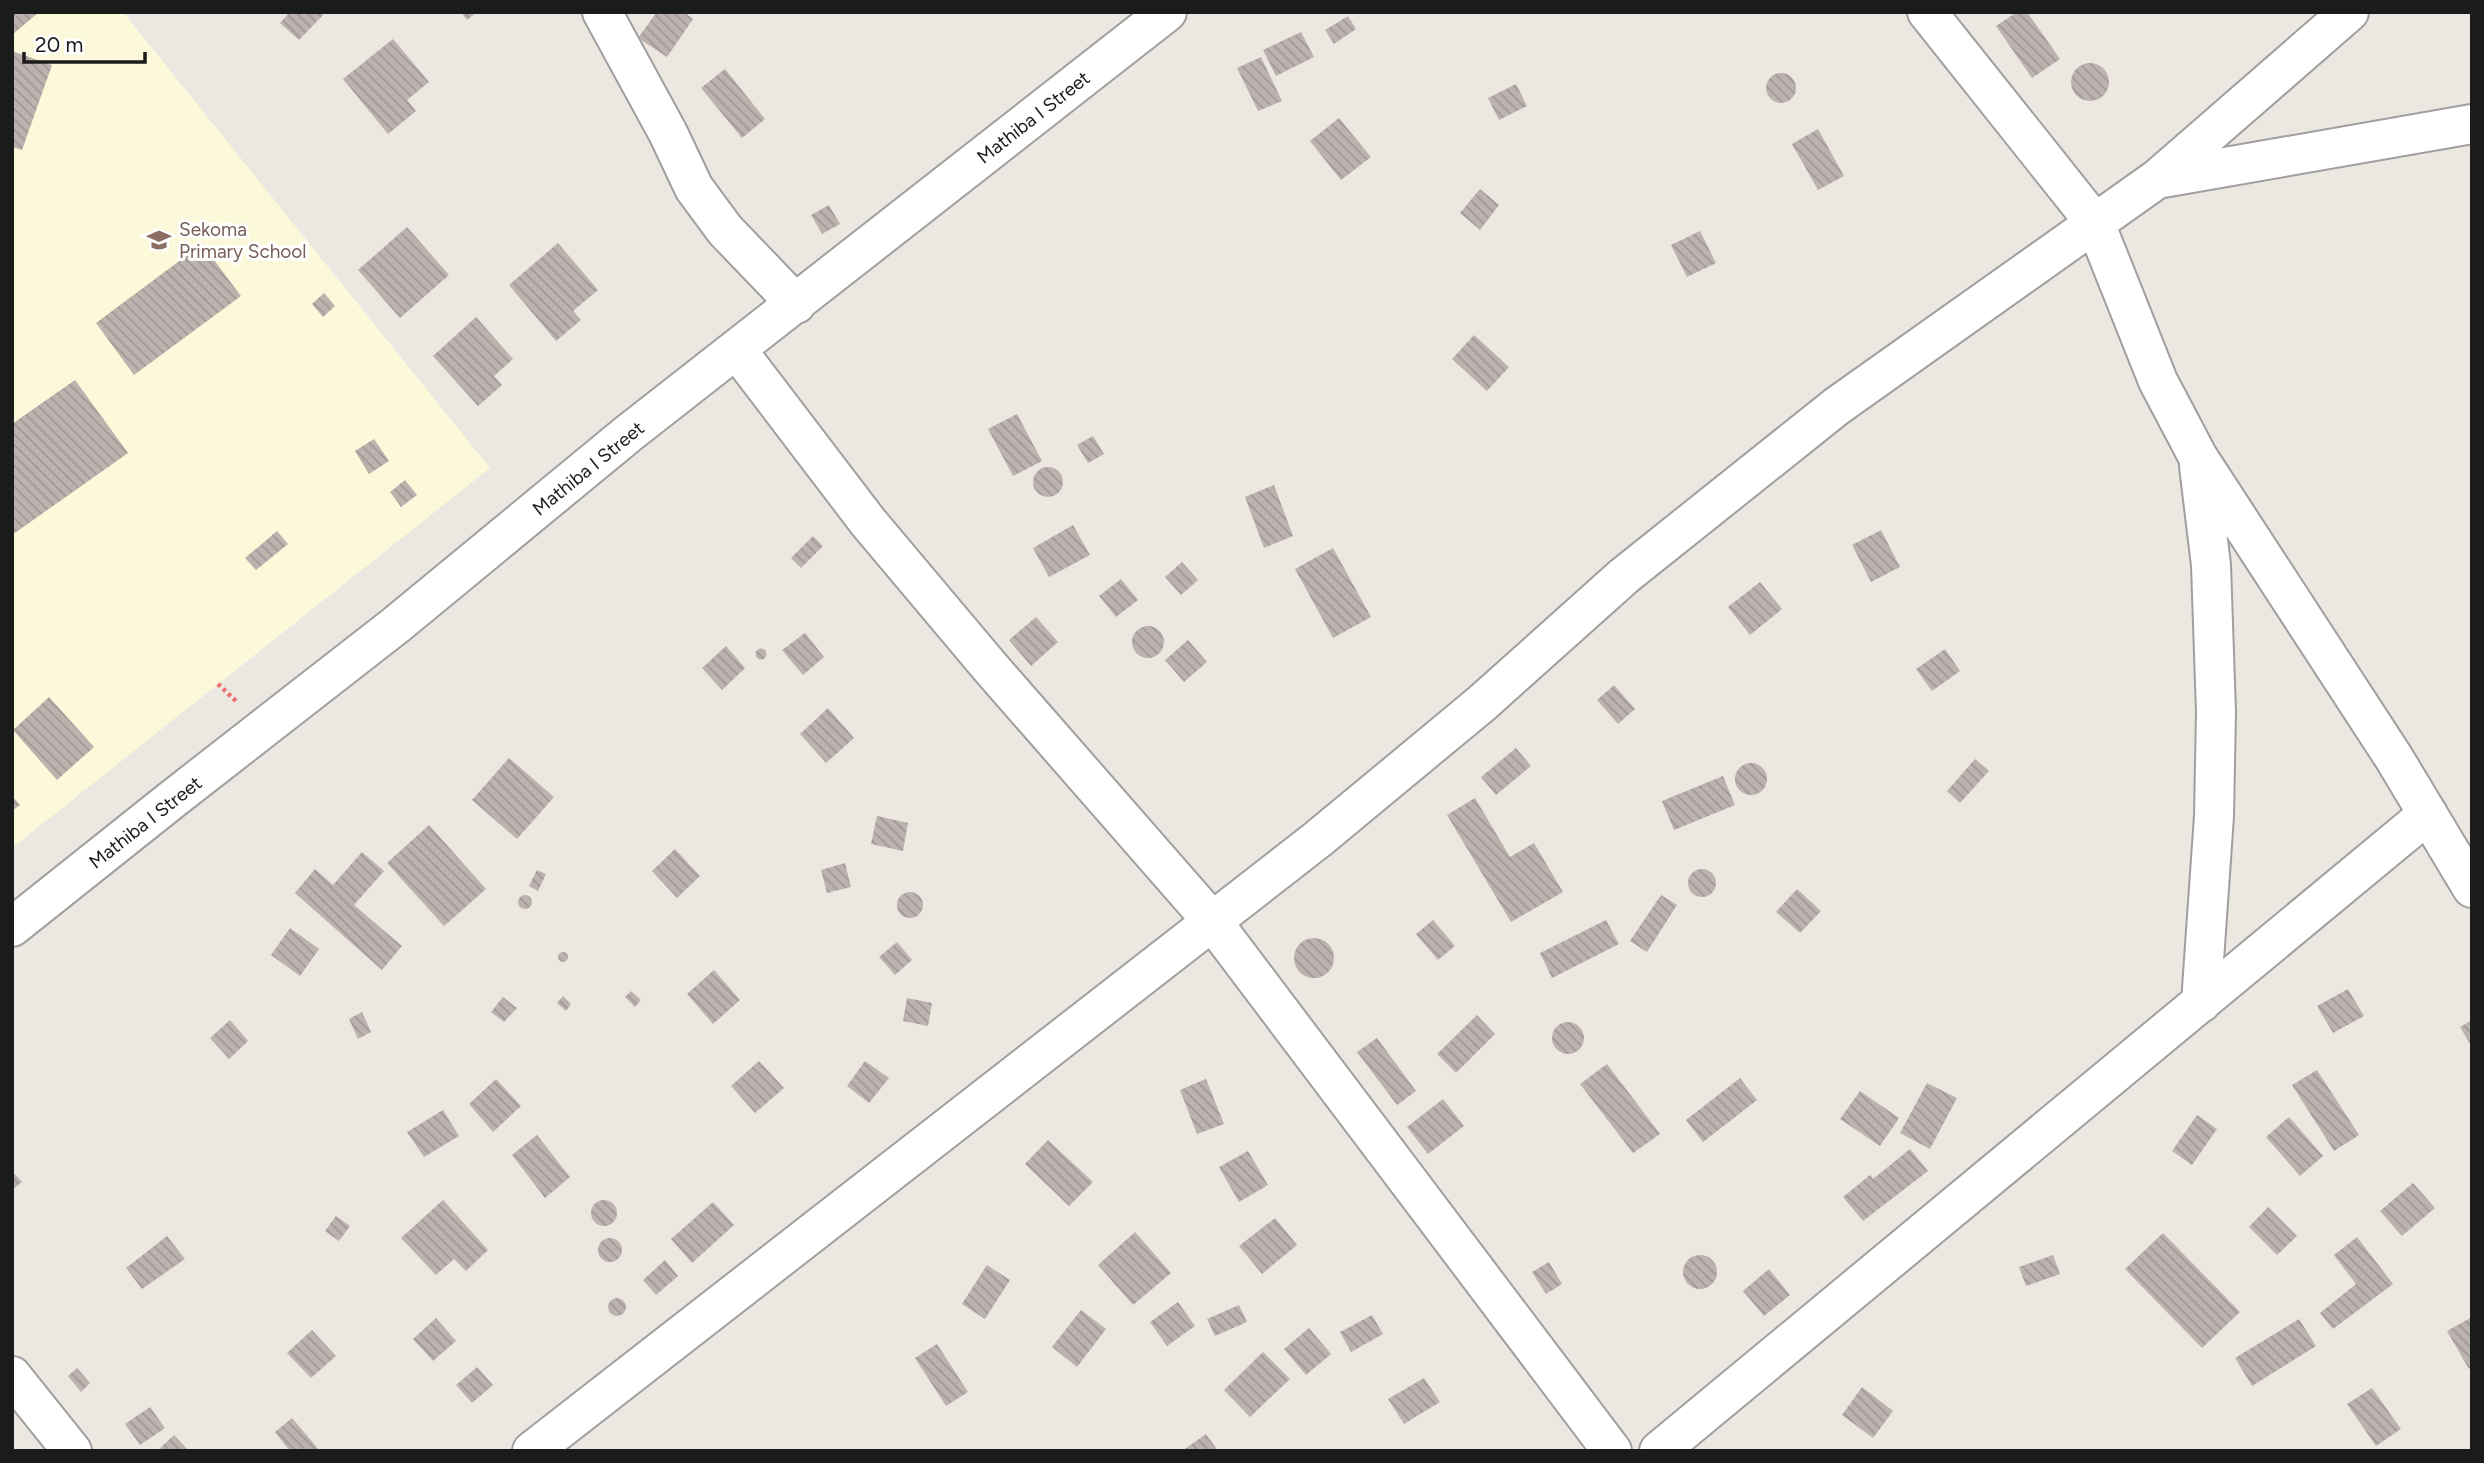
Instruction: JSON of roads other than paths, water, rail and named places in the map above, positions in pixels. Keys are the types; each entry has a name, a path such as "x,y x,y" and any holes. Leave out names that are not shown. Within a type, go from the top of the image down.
{"street":[{"path":"602,12 695,188 725,230 796,304"},
{"path":"1927,12 2095,223 2158,381 2198,457 2394,758 2472,888"},
{"path":"532,1451 1318,839 1481,705 1624,576 1837,406 2157,179 2349,12"},
{"name":"Mathiba I Street","path":"12,927 396,625 629,433 796,304 1150,17"},
{"path":"2157,179 2472,124"},
{"path":"737,350 868,522 998,677 1212,921 1612,1451"},
{"path":"2198,457 2211,565 2216,712 2214,816 2201,1003"},
{"path":"1659,1451 2428,814"},
{"path":"12,1376 72,1451"}],"place":[{"name":"Sekoma Primary School","path":"159,240"}]}
